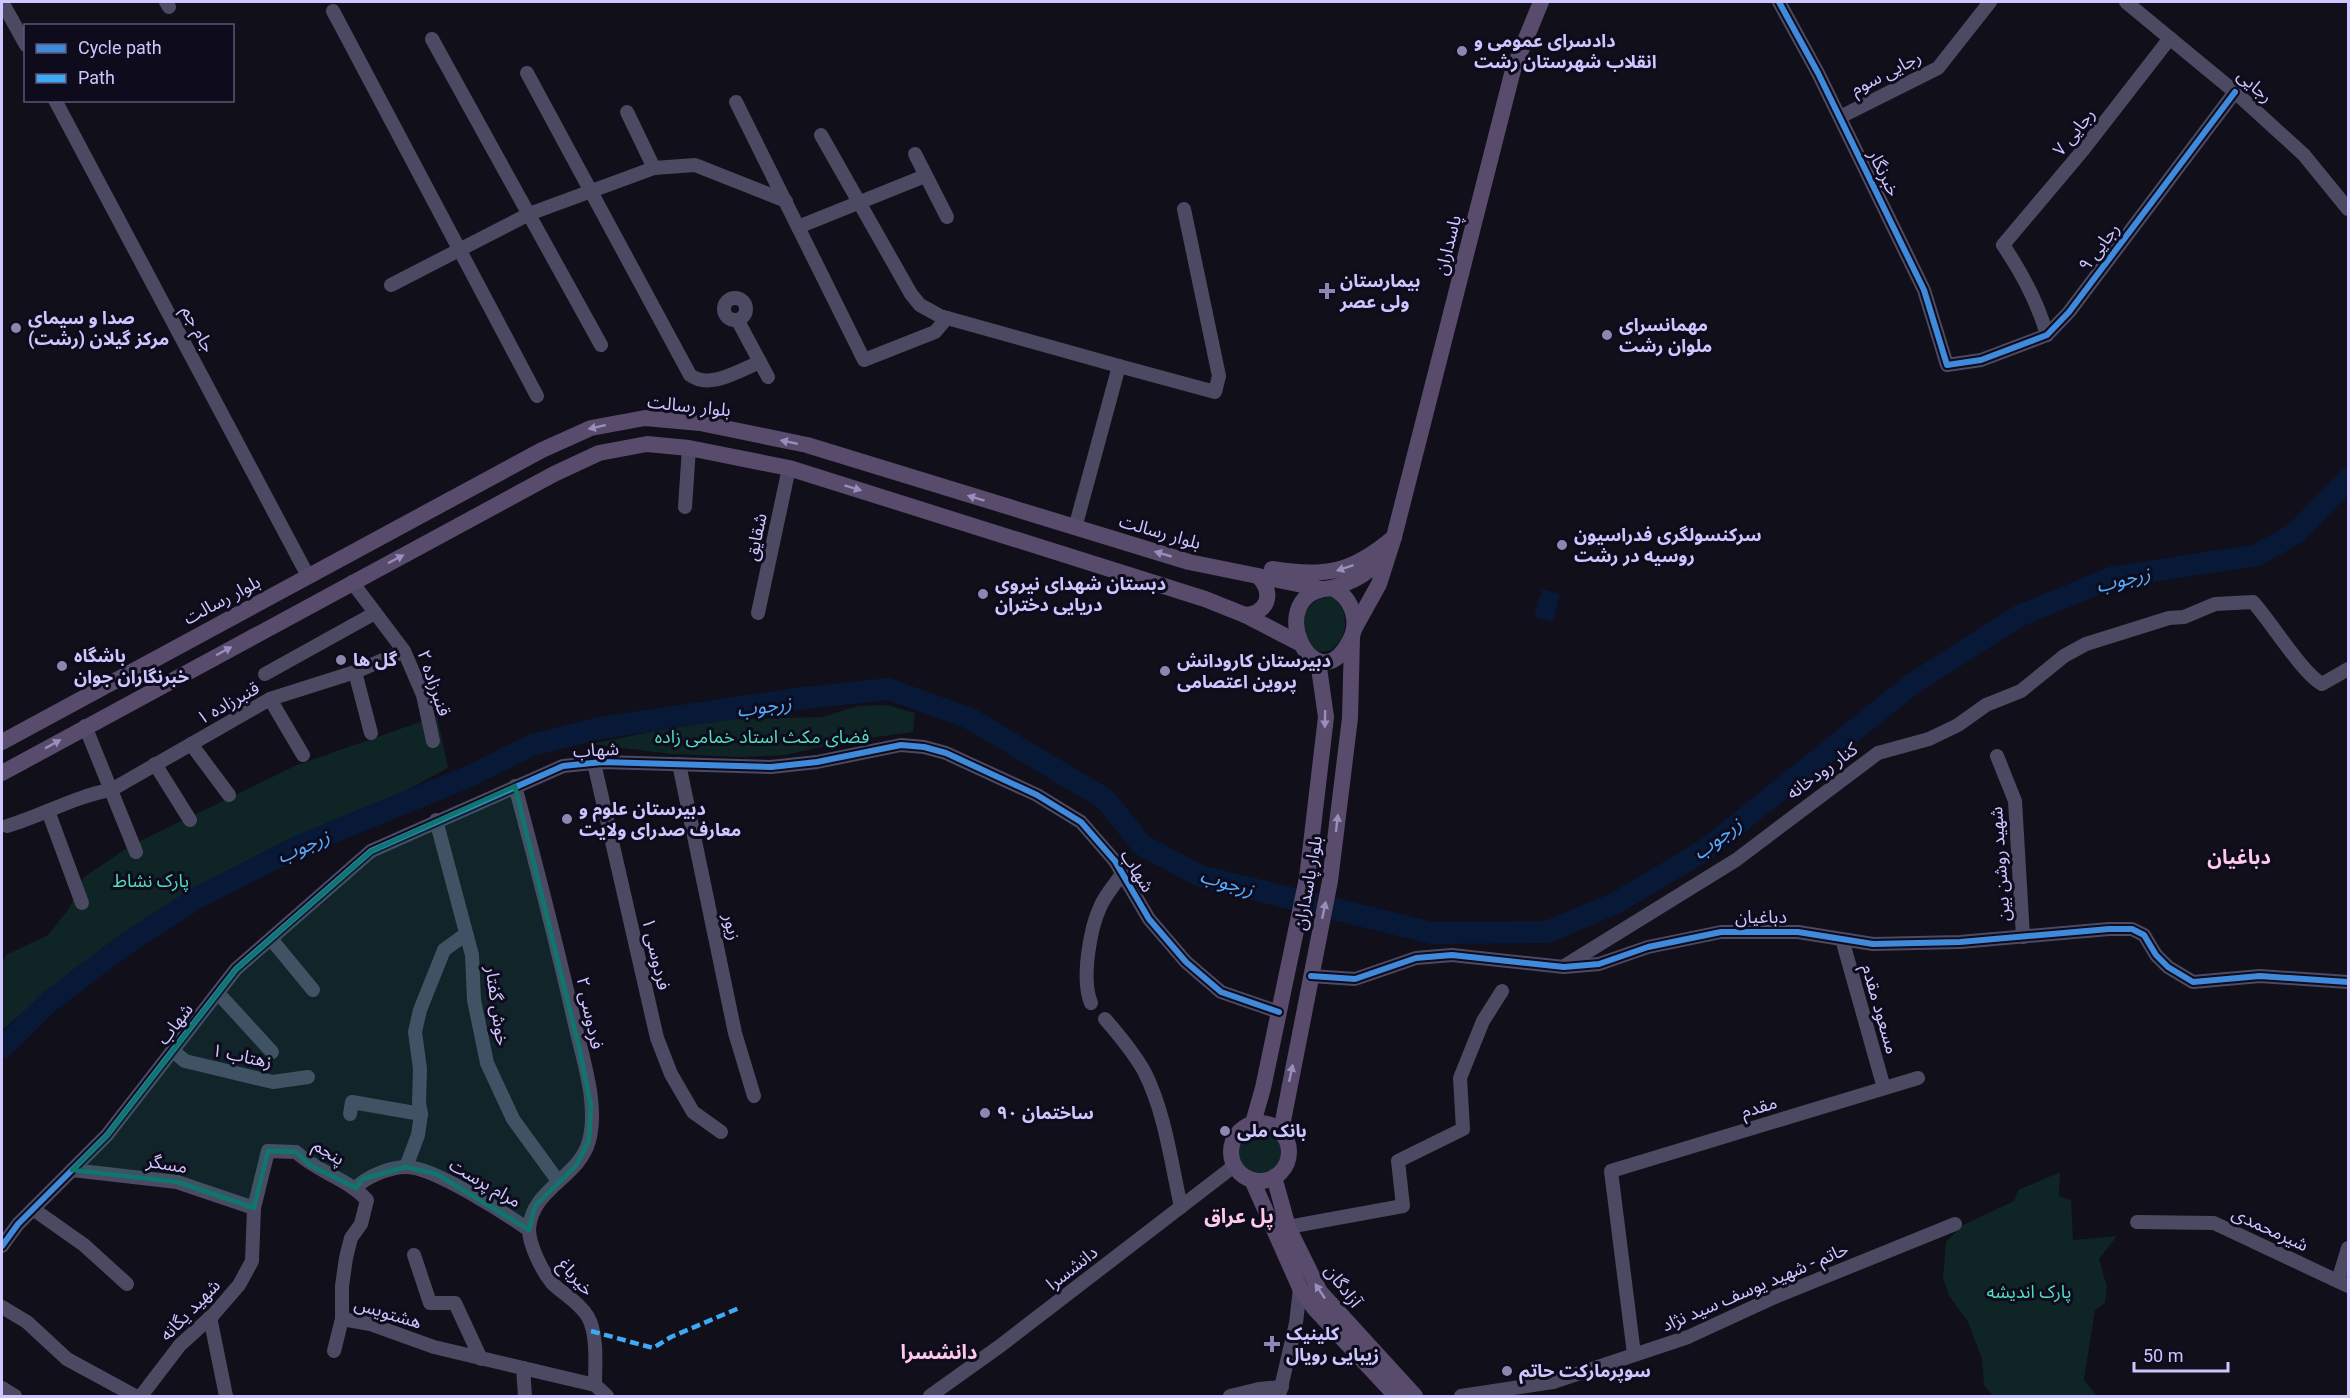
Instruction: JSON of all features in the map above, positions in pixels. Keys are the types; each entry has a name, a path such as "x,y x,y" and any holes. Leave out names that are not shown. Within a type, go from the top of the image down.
{"main road":[{"name":"پاسداران","path":"1394,537 1513,70 1541,2"},
{"name":"بلوار رسالت","path":"2,742 116,678 542,450 591,428 645,418 700,423 807,445 1189,562 1327,588"},
{"path":"2,773 544,479 599,453 647,444 689,448 789,468 1065,553 1205,599 1245,615 1299,643"},
{"path":"1189,562 1215,558 1287,571 1335,571 1359,563 1394,537"},
{"path":"1394,537 1379,584 1353,634 1336,657 1318,661 1310,658 1299,643 1296,627 1298,612 1307,598 1327,588 1356,581 1378,563 1394,537"},
{"path":"1245,615 1256,614 1265,607 1269,596 1267,585 1259,577"},
{"path":"1327,588 1347,599 1354,615 1353,634"},
{"name":"بلوار پاسداران","path":"1281,1131 1330,882 1350,718 1353,634"},
{"name":"بلوار پاسداران","path":"1253,1123 1263,1088 1307,878 1326,717 1318,661"},
{"path":"116,678 129,703"},
{"path":"1253,1123 1268,1123 1281,1131 1289,1144 1288,1160 1274,1178 1252,1180 1234,1166 1232,1143 1239,1130 1253,1123"},
{"name":"آزادگان","path":"1274,1178 1288,1227 1320,1292 1415,1396"},
{"name":"آزادگان","path":"1252,1180 1300,1288 1314,1308 1396,1396"}],"street":[{"path":"2,2 24,41"},
{"name":"خبرنگار","path":"1779,2 1840,117 1924,290 1947,365"},
{"name":"رجایی سوم","path":"1840,117 1938,68 1990,2"},
{"name":"رجایی","path":"2126,2 2235,92 2304,155 2349,208"},
{"path":"333,11 537,396"},
{"name":"رجایی ۷","path":"2047,335 2037,305 2017,266 2003,245 2083,150 2170,38"},
{"path":"432,39 601,345"},
{"path":"527,73 690,375 699,380 712,381 760,362"},
{"name":"رجایی ۹","path":"1947,365 1981,360 2047,335 2069,312 2235,92"},
{"name":"جام جم","path":"56,102 308,576"},
{"path":"736,102 864,360 935,332 947,318"},
{"path":"627,112 654,168"},
{"path":"822,135 915,300 926,310 947,318 1215,392 1219,376 1184,209"},
{"path":"915,154 947,217"},
{"path":"391,285 529,214 654,168 695,165 786,201"},
{"path":"798,227 925,176"},
{"path":"738,321 768,377"},
{"path":"1075,528 1119,366"},
{"path":"685,507 689,448"},
{"name":"شقایق","path":"758,614 789,468"},
{"name":"قنبرزاده ۲","path":"352,582 404,651 423,695 434,741"},
{"name":"کنار رودخانه","path":"1564,967 1737,860 1878,753 1929,739 1958,725 1986,705 2021,691 2064,656 2086,644 2169,618 2184,616 2215,604 2253,602 2274,626 2311,678 2322,684 2349,669"},
{"path":"265,674 375,613"},
{"name":"قنبرزاده ۱","path":"7,826 96,792 111,790 270,699 355,672 404,651"},
{"path":"355,672 371,733"},
{"path":"270,699 303,754"},
{"path":"85,726 136,852"},
{"path":"191,744 229,795"},
{"name":"شهاب","path":"2,1246 18,1224 107,1135 236,969 371,851 436,820 563,766 594,763 771,766 817,762 901,745 924,747 946,753 1037,795 1081,822 1122,874 1149,919 1186,962 1221,992 1279,1012"},
{"name":"شهید روشن بین","path":"1997,756 2015,801 2023,937"},
{"name":"فردوسی ۱","path":"594,763 657,1038 671,1074 693,1112 721,1132"},
{"path":"155,764 190,820"},
{"name":"زیور","path":"679,764 735,1033 754,1096"},
{"name":"فردوسی ۲","path":"515,786 550,914 591,1105 589,1141 576,1166 558,1181 535,1206 529,1230"},
{"path":"48,811 82,903"},
{"name":"خوش گفتار","path":"436,820 472,955 474,1000 487,1063 513,1119 558,1181"},
{"path":"1091,1003 1087,989 1092,937 1101,905 1122,874"},
{"name":"دباغیان","path":"1311,976 1355,979 1416,958 1452,955 1564,967 1599,964 1648,947 1721,932 1798,932 1873,944 2132,929 2144,935 2156,955 2168,967 2193,982 2260,976 2349,982"},
{"path":"406,1167 418,1135 422,1114 419,1103 420,1069 415,1032 420,1010 444,950 466,934"},
{"path":"271,939 313,990"},
{"name":"مسعود مقدم","path":"1842,939 1884,1088"},
{"path":"1288,1227 1403,1206 1398,1161 1463,1129 1460,1078 1483,1021 1502,991"},
{"path":"218,993 272,1052"},
{"path":"1104,1019 1126,1044 1144,1072 1162,1121 1181,1207"},
{"name":"زهتاب ۱","path":"173,1051 185,1061 273,1083 308,1077"},
{"name":"مقدم","path":"1634,1354 1611,1171 1918,1078"},
{"path":"350,1114 352,1102 422,1114"},
{"name":"پنجم","path":"254,1208 268,1151 296,1152 311,1166 356,1188"},
{"name":"دانشسرا","path":"930,1396 1000,1346 1234,1166"},
{"name":"مرام پرست","path":"356,1188 363,1179 406,1167 436,1174 500,1209 529,1230"},
{"name":"مسگر","path":"72,1170 177,1182 254,1208"},
{"name":"هشتویس","path":"356,1188 367,1200 361,1224 351,1238 346,1258 342,1286 342,1319 370,1324 434,1347 595,1385"},
{"name":"شهید یگانه","path":"141,1396 180,1344 210,1317 239,1285 252,1261 254,1208"},
{"path":"33,1209 84,1245 128,1284"},
{"name":"شیرمحمدی","path":"2137,1222 2214,1222 2343,1284"},
{"path":"2,1234 18,1224"},
{"name":"حاتم - شهید یوسف سید نژاد","path":"1461,1396 1553,1382 1688,1337 1775,1297 1955,1224"},
{"name":"خیرباغ","path":"529,1230 535,1254 552,1282 589,1318 594,1345 595,1385"},
{"path":"2343,1284 2349,1248"},
{"path":"414,1255 430,1303 455,1303 481,1359"},
{"path":"1230,1396 1259,1389 1280,1392 1296,1323 1300,1288"},
{"path":"2,1307 27,1322 68,1359 135,1396"},
{"path":"1296,1323 1304,1309 1314,1308"},
{"path":"210,1317 226,1396"},
{"path":"334,1351 342,1319"},
{"path":"523,1368 525,1396"},
{"path":"595,1385 607,1396"},
{"path":"2,1388 15,1396"}],"highlighted area":[{"path":"515,786 580,1051 591,1105 589,1141 576,1166 535,1206 529,1230 436,1174 406,1167 363,1179 356,1188 311,1166 296,1152 268,1151 254,1208 177,1182 72,1170 107,1135 236,969 371,851"}],"green space":[{"path":"1331,596 1342,609 1344,631 1341,639 1330,651 1315,652 1306,637 1303,621 1313,604 1324,597"},
{"name":"فضای مکث استاد خمامی زاده","path":"887,705 915,713 913,732 847,741 786,755 740,757 671,754 591,744 709,720 823,717 857,706"},
{"name":"پارک نشاط","path":"437,716 448,768 79,965 2,1030 2,964 6,955 48,935 68,910 84,877 132,845 297,765"},
{"path":"1260,1129 1269,1130 1276,1135 1281,1142 1281,1160 1276,1167 1269,1172 1260,1173 1251,1172 1244,1167 1239,1160 1238,1151 1239,1142 1244,1135 1251,1130"},
{"name":"پارک اندیشه","path":"2060,1172 2059,1196 2071,1200 2073,1240 2117,1236 2099,1259 2107,1287 2105,1303 2095,1310 2084,1380 2097,1396 1993,1396 1984,1385 1982,1359 1968,1322 1950,1297 1943,1279 1946,1242 1963,1225 2014,1201 2018,1190"}],"water":[{"path":"1542,589 1560,594 1553,622 1534,617"}],"waterway":[{"name":"زرجوب","path":"2,1048 50,1001 127,943 197,898 299,846 470,776 532,745 600,728 796,699 888,689 969,718 1105,799 1142,845 1200,876 1432,933 1547,932 1616,903 1705,850 1912,684 2019,616 2114,577 2257,555 2296,533 2348,479"}],"marked path":[{"path":"591,1331 653,1348 671,1337 739,1308"}],"cycle path":[{"path":"1779,2 1818,73 1924,290 1947,365 1981,360 2047,335 2069,312 2235,92"},
{"path":"2,1246 18,1224 107,1135 236,969 371,851 563,766 602,762 771,767 817,762 901,745 924,747 946,753 1037,795 1081,822 1115,861 1149,919 1186,962 1221,992 1279,1012"},
{"path":"1311,976 1355,979 1416,958 1452,955 1564,967 1599,964 1648,947 1721,932 1798,932 1873,944 1960,942 2132,929 2144,935 2156,955 2168,967 2193,982 2260,976 2348,982"}],"place":[{"name":"دادسرای عمومی و انقلاب شهرستان رشت","path":"1462,51"},
{"name":"بیمارستان ولی عصر","path":"1327,291"},
{"name":"صدا و سیمای مرکز گیلان (رشت)","path":"16,328"},
{"name":"مهمانسرای ملوان رشت","path":"1607,335"},
{"name":"سرکنسولگری فدراسیون روسیه در رشت","path":"1562,545"},
{"name":"دبستان شهدای نیروی دریایی دختران","path":"983,594"},
{"name":"گل ها","path":"341,660"},
{"name":"باشگاه خبرنگاران جوان","path":"62,666"},
{"name":"دبیرستان کارودانش پروین اعتصامی","path":"1165,671"},
{"name":"دبیرستان علوم و معارف صدرای ولایت","path":"567,819"},
{"name":"ساختمان ۹۰","path":"985,1113"},
{"name":"بانک ملی","path":"1225,1131"},
{"name":"کلینیک زیبایی رویال","path":"1272,1344"},
{"name":"سوپرمارکت حاتم","path":"1507,1371"}],"district":[{"name":"دباغیان","path":"2239,857"},
{"name":"پل عراق","path":"1239,1216"},
{"name":"دانشسرا","path":"939,1352"}]}
